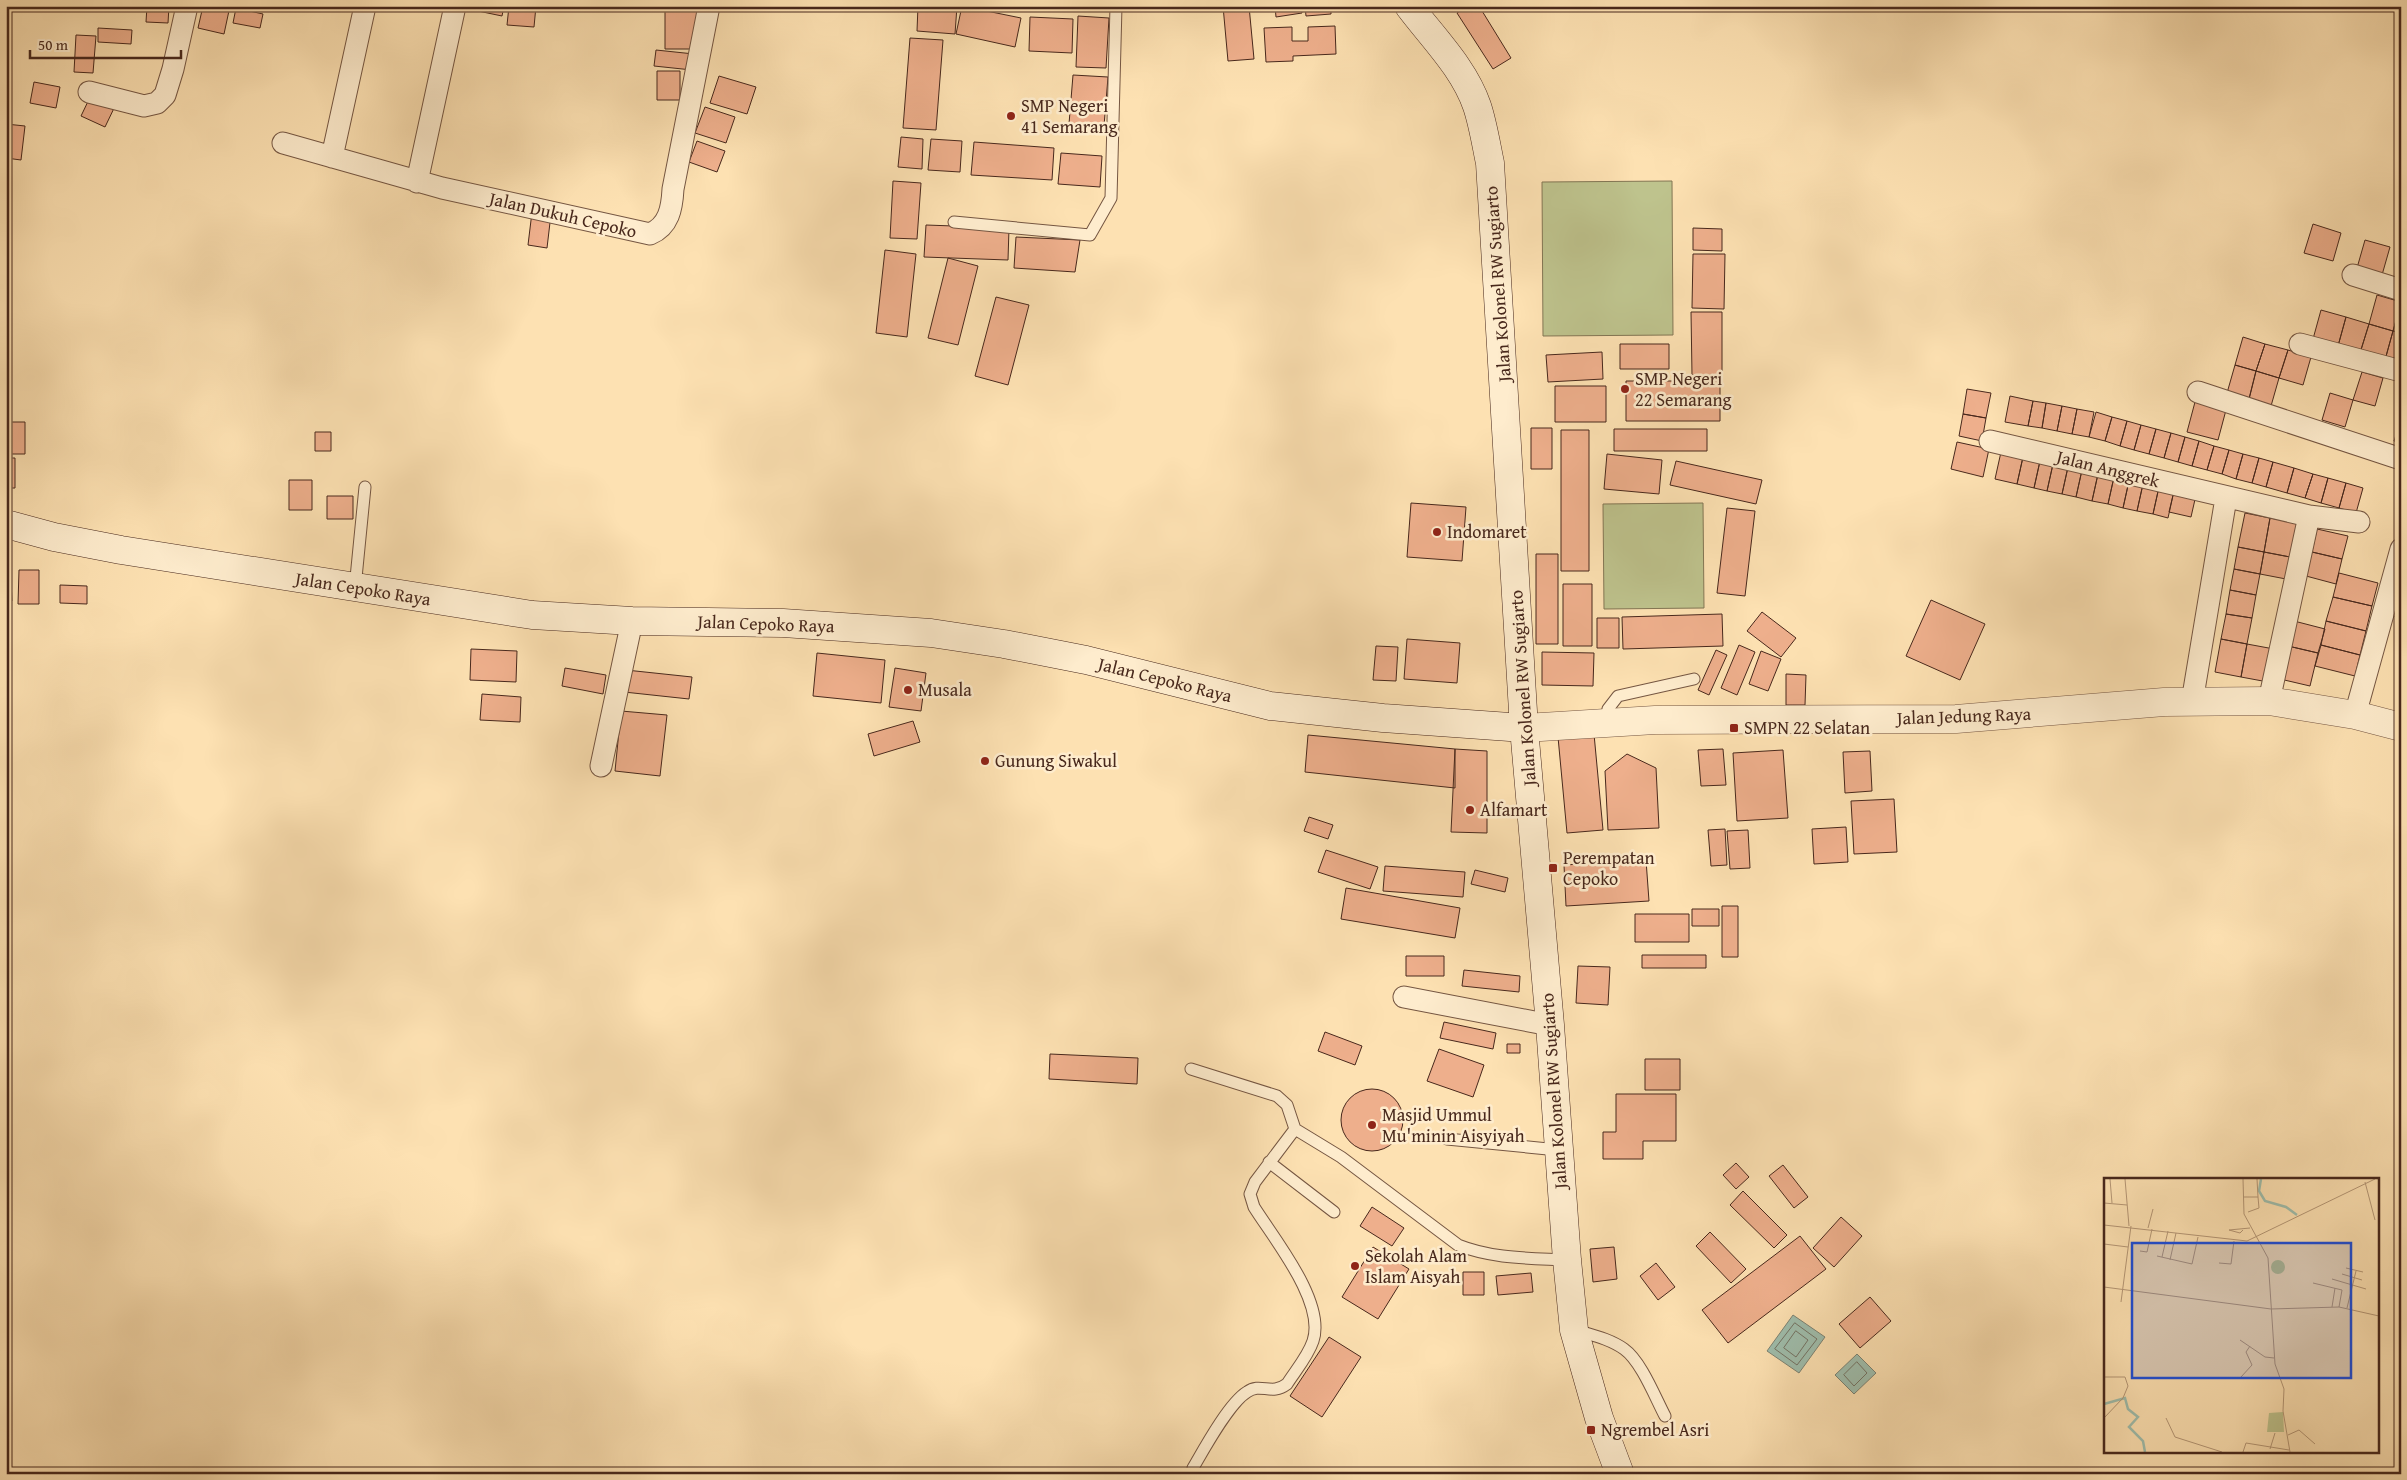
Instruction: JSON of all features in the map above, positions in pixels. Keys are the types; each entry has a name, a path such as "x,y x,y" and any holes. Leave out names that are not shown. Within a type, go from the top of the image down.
{"main road":[{"name":"Jalan Kolonel RW Sugiarto","path":"1410,6 1454,62 1468,84 1478,106 1490,163 1524,728 1550,1025 1567,1260 1574,1330 1599,1418 1620,1474"},
{"name":"Jalan Cepoko Raya","path":"6,524 54,537 120,550 532,615 632,621 775,622 931,633 1004,644 1086,660 1270,706 1383,718 1524,728"},
{"name":"Jalan Jedung Raya","path":"1524,728 1655,720 1805,718 1956,719 2192,702 2269,701 2355,715 2401,727"}],"street":[{"path":"89,92 144,106 158,103 168,86 188,6"},
{"path":"332,158 365,6"},
{"path":"417,182 455,6"},
{"name":"Jalan Dukuh Cepoko","path":"283,144 417,182 650,234 659,230 672,208 709,6"},
{"path":"2353,276 2401,290"},
{"path":"2300,344 2401,371"},
{"path":"2198,392 2401,458"},
{"name":"Jalan Anggrek","path":"1990,441 2226,498 2309,516 2359,522"},
{"path":"2192,702 2226,498"},
{"path":"2269,701 2309,516"},
{"path":"2355,715 2401,549"},
{"path":"601,766 632,621"},
{"path":"1404,997 1550,1025"}],"lane":[{"path":"954,222 1090,235 1111,198 1116,6"},
{"path":"355,588 364,487"},
{"path":"1605,724 1608,709 1618,696 1694,679"},
{"path":"1191,1069 1277,1096 1287,1105 1295,1129 1341,1157 1458,1245 1477,1253 1496,1256 1567,1260"},
{"path":"1193,1468 1220,1424 1245,1392 1255,1388 1273,1390 1287,1384 1313,1341 1316,1323 1307,1291 1251,1200 1252,1188 1269,1162 1295,1129"},
{"path":"1446,1139 1558,1150"},
{"path":"1269,1162 1334,1212"},
{"path":"1574,1330 1611,1342 1625,1350 1635,1361 1665,1416"}],"green space":[{"path":"1672,181 1673,335 1543,336 1542,182"},
{"path":"1703,503 1704,608 1604,609 1603,504"}],"water":[{"path":"1793,1315 1825,1337 1799,1373 1767,1351"},
{"path":"1857,1354 1876,1373 1854,1394 1835,1375"}],"building":[{"path":"147,6 169,6 168,23 146,22"},
{"path":"203,6 230,6 224,34 198,28"},
{"path":"479,6 504,6 502,16 478,11"},
{"path":"509,6 536,6 534,27 507,25"},
{"path":"918,6 957,6 955,34 917,31"},
{"path":"962,6 1021,18 1015,47 956,34"},
{"path":"1223,6 1249,6 1254,59 1228,61"},
{"path":"1275,6 1301,6 1302,13 1276,17"},
{"path":"1305,6 1331,6 1331,14 1306,16"},
{"path":"1467,6 1479,6 1511,58 1493,69 1457,13"},
{"path":"236,8 263,14 260,28 233,23"},
{"path":"665,11 697,11 697,49 665,49"},
{"path":"1078,16 1109,18 1106,68 1076,67"},
{"path":"1030,17 1073,19 1072,53 1029,51"},
{"path":"1335,26 1336,54 1293,56 1293,61 1266,62 1264,28 1292,27 1292,41 1308,41 1308,27"},
{"path":"98,28 132,30 131,44 98,42"},
{"path":"76,35 96,36 93,73 74,72"},
{"path":"910,38 943,40 936,130 903,128"},
{"path":"656,50 694,54 692,70 654,66"},
{"path":"657,71 680,71 680,100 657,100"},
{"path":"1073,75 1108,77 1104,126 1069,124"},
{"path":"719,76 756,87 747,114 710,103"},
{"path":"34,82 60,87 56,108 30,103"},
{"path":"93,91 117,102 105,127 81,116"},
{"path":"705,107 735,117 726,143 695,133"},
{"path":"6,124 25,126 21,160 6,158"},
{"path":"901,137 923,139 922,169 898,167"},
{"path":"931,139 962,141 960,172 928,170"},
{"path":"697,141 725,151 717,172 689,162"},
{"path":"974,142 1054,148 1052,180 971,175"},
{"path":"1061,153 1102,156 1100,187 1058,184"},
{"path":"893,181 921,183 917,239 890,238"},
{"path":"532,212 551,214 547,248 528,245"},
{"path":"2313,224 2341,233 2333,261 2304,253"},
{"path":"926,225 1009,228 1008,260 924,257"},
{"path":"1693,228 1722,229 1722,251 1693,250"},
{"path":"1016,237 1080,240 1075,272 1014,268"},
{"path":"2365,240 2390,247 2382,275 2357,268"},
{"path":"885,250 916,254 907,337 876,333"},
{"path":"1693,254 1725,254 1724,309 1692,308"},
{"path":"948,258 978,266 958,345 928,338"},
{"path":"2377,295 2401,302 2393,331 2369,324"},
{"path":"996,297 1029,305 1008,385 975,376"},
{"path":"2401,305 2401,333 2393,331"},
{"path":"2321,310 2346,317 2338,346 2313,339"},
{"path":"1691,312 1722,312 1722,375 1692,375"},
{"path":"2346,317 2369,324 2360,353 2338,346"},
{"path":"2369,324 2393,331 2385,360 2360,353"},
{"path":"2393,331 2401,333 2401,365 2385,360"},
{"path":"2243,337 2265,344 2256,371 2235,365"},
{"path":"1620,344 1669,344 1669,369 1620,369"},
{"path":"2265,344 2288,350 2279,378 2256,371"},
{"path":"2288,350 2311,357 2303,385 2279,378"},
{"path":"1602,352 1603,379 1548,382 1546,355"},
{"path":"2235,365 2256,371 2249,399 2227,393"},
{"path":"2256,371 2279,378 2271,406 2249,399"},
{"path":"2362,372 2383,378 2375,406 2353,400"},
{"path":"1626,381 1720,381 1720,421 1626,421"},
{"path":"1555,386 1606,386 1606,422 1555,422"},
{"path":"1967,389 1991,393 1986,418 1963,414"},
{"path":"2330,393 2353,400 2345,427 2322,420"},
{"path":"2010,396 2033,401 2028,426 2005,422"},
{"path":"2033,401 2046,403 2042,428 2028,426"},
{"path":"2195,402 2226,410 2218,440 2187,432"},
{"path":"2046,403 2062,406 2057,431 2042,428"},
{"path":"2062,406 2077,409 2072,434 2057,431"},
{"path":"2077,409 2094,412 2089,437 2072,434"},
{"path":"2096,412 2112,417 2105,441 2089,437"},
{"path":"1963,414 1986,418 1982,441 1959,436"},
{"path":"2112,417 2127,421 2120,446 2105,441"},
{"path":"2401,419 2401,443 2394,441"},
{"path":"2127,421 2141,425 2134,450 2120,446"},
{"path":"6,422 25,422 25,454 6,454"},
{"path":"2141,425 2156,429 2149,454 2134,450"},
{"path":"1531,428 1552,428 1552,469 1531,469"},
{"path":"1614,429 1707,429 1707,451 1614,451"},
{"path":"2156,429 2171,433 2164,458 2149,454"},
{"path":"1561,430 1589,430 1589,571 1561,571"},
{"path":"315,432 331,432 331,451 315,451"},
{"path":"2171,433 2185,437 2178,462 2164,458"},
{"path":"2185,437 2199,441 2192,466 2178,462"},
{"path":"2199,441 2214,446 2207,470 2192,466"},
{"path":"1957,442 1989,449 1983,477 1951,469"},
{"path":"2214,446 2229,450 2222,474 2207,470"},
{"path":"2229,450 2243,454 2236,479 2222,474"},
{"path":"2001,452 2023,457 2017,484 1995,479"},
{"path":"1607,454 1662,460 1659,494 1604,489"},
{"path":"2243,454 2259,458 2252,483 2236,479"},
{"path":"2023,457 2040,461 2034,488 2017,484"},
{"path":"6,458 15,458 15,488 6,488"},
{"path":"2259,458 2273,462 2266,487 2252,483"},
{"path":"1676,461 1762,480 1756,504 1670,485"},
{"path":"2040,461 2053,464 2047,491 2034,488"},
{"path":"2273,462 2294,468 2287,493 2266,487"},
{"path":"2053,464 2068,467 2062,494 2047,491"},
{"path":"2068,467 2082,470 2076,497 2062,494"},
{"path":"2294,468 2313,474 2305,498 2287,493"},
{"path":"2082,470 2098,474 2092,501 2076,497"},
{"path":"2098,474 2114,477 2108,504 2092,501"},
{"path":"2313,474 2328,478 2321,503 2305,498"},
{"path":"2114,477 2129,481 2123,508 2108,504"},
{"path":"2328,478 2346,483 2339,508 2321,503"},
{"path":"289,480 312,480 312,510 289,510"},
{"path":"2129,481 2143,484 2137,511 2123,508"},
{"path":"2346,483 2363,488 2356,513 2339,508"},
{"path":"2143,484 2159,487 2153,514 2137,511"},
{"path":"2159,487 2174,491 2168,518 2153,514"},
{"path":"2174,491 2196,495 2191,517 2169,512"},
{"path":"327,496 353,496 353,519 327,519"},
{"name":"Indomaret","path":"1411,503 1466,507 1462,561 1407,557"},
{"path":"1727,508 1755,511 1745,596 1717,593"},
{"path":"2245,513 2270,518 2264,552 2238,547"},
{"path":"2270,518 2297,523 2290,557 2264,552"},
{"path":"2317,529 2348,536 2342,559 2312,552"},
{"path":"2238,547 2264,552 2260,574 2234,569"},
{"path":"2264,552 2290,557 2286,579 2260,574"},
{"path":"2312,552 2342,559 2336,584 2306,576"},
{"path":"1536,554 1558,554 1558,644 1536,644"},
{"path":"6,562 10,562 12,601 6,601"},
{"path":"2234,569 2260,574 2256,595 2230,590"},
{"path":"19,570 39,570 39,604 18,604"},
{"path":"2339,573 2378,583 2372,606 2333,597"},
{"path":"1563,584 1592,584 1592,646 1563,646"},
{"path":"60,585 87,586 87,604 60,603"},
{"path":"2230,590 2256,595 2252,618 2226,614"},
{"path":"2401,594 2401,618 2395,617"},
{"path":"2333,597 2372,606 2366,631 2326,621"},
{"path":"1931,600 1985,624 1960,680 1906,656"},
{"path":"1762,612 1796,638 1781,657 1747,631"},
{"path":"1722,614 1723,646 1623,649 1622,617"},
{"path":"2226,614 2252,618 2247,644 2221,639"},
{"path":"1597,618 1619,618 1619,648 1597,648"},
{"path":"2294,621 2325,629 2318,653 2288,646"},
{"path":"2326,621 2366,631 2360,655 2321,645"},
{"path":"1407,639 1460,643 1457,683 1404,679"},
{"path":"2221,639 2247,644 2241,677 2215,672"},
{"path":"2247,644 2274,649 2268,682 2241,677"},
{"path":"1739,645 1755,652 1737,695 1721,688"},
{"path":"2321,645 2360,655 2355,676 2315,666"},
{"path":"1376,646 1398,647 1396,681 1373,680"},
{"path":"2288,646 2318,653 2310,686 2280,679"},
{"path":"471,649 517,651 516,682 470,680"},
{"path":"1716,650 1727,655 1709,695 1698,690"},
{"path":"1761,651 1781,659 1768,691 1749,684"},
{"path":"1542,652 1594,653 1593,686 1542,685"},
{"path":"817,653 885,660 881,703 813,696"},
{"path":"565,668 606,675 603,694 562,686"},
{"name":"Musala","path":"895,668 926,673 921,711 889,707"},
{"path":"626,670 692,677 689,699 624,692"},
{"path":"1786,674 1806,675 1805,705 1786,705"},
{"path":"482,694 521,697 520,722 480,720"},
{"path":"621,711 667,715 660,776 615,771"},
{"path":"913,721 920,742 874,756 868,734"},
{"path":"1594,734 1603,830 1567,833 1558,737"},
{"path":"1308,735 1455,749 1455,788 1305,772"},
{"name":"Alfamart","path":"1455,749 1487,751 1487,833 1451,832"},
{"path":"1723,749 1726,785 1701,786 1698,750"},
{"path":"1783,750 1788,818 1737,821 1733,753"},
{"path":"1870,751 1872,791 1845,793 1843,752"},
{"path":"1627,754 1656,768 1659,828 1608,830 1605,771"},
{"path":"1894,799 1897,852 1854,854 1851,801"},
{"path":"1309,817 1333,825 1328,839 1304,831"},
{"path":"1846,827 1848,862 1814,864 1812,829"},
{"path":"1725,829 1727,865 1711,866 1708,830"},
{"path":"1748,830 1750,868 1730,869 1727,831"},
{"path":"1326,850 1378,867 1370,889 1318,872"},
{"path":"1646,860 1649,901 1566,906 1564,865"},
{"path":"1385,866 1465,872 1463,897 1383,891"},
{"path":"1475,870 1508,878 1505,892 1471,884"},
{"path":"1346,888 1460,908 1455,938 1341,919"},
{"path":"1722,906 1738,906 1738,957 1722,957"},
{"path":"1692,909 1719,909 1719,926 1692,926"},
{"path":"1635,914 1689,914 1689,942 1635,942"},
{"path":"1642,955 1706,955 1706,968 1642,968"},
{"path":"1406,956 1444,956 1444,976 1406,976"},
{"path":"1578,966 1610,967 1608,1005 1576,1003"},
{"path":"1464,970 1520,976 1519,992 1462,986"},
{"path":"1444,1022 1496,1033 1493,1049 1440,1038"},
{"path":"1325,1032 1362,1046 1355,1065 1318,1051"},
{"path":"1507,1044 1520,1044 1520,1053 1507,1053"},
{"path":"1439,1049 1484,1065 1473,1097 1427,1081"},
{"path":"1050,1054 1138,1058 1137,1084 1049,1079"},
{"path":"1645,1059 1680,1059 1680,1090 1645,1090"},
{"name":"Masjid Ummul Mu'minin Aisyiyah","path":"1372,1089 1384,1091 1394,1098 1401,1108 1403,1120 1401,1132 1394,1142 1384,1149 1372,1151 1360,1149 1350,1142 1343,1132 1341,1120 1343,1108 1350,1098 1360,1091"},
{"path":"1616,1094 1676,1094 1676,1141 1643,1141 1643,1159 1603,1159 1603,1132 1616,1132"},
{"path":"1736,1163 1749,1177 1736,1189 1723,1175"},
{"path":"1783,1165 1808,1197 1794,1208 1769,1176"},
{"path":"1743,1191 1787,1235 1774,1248 1730,1205"},
{"path":"1372,1207 1404,1228 1392,1246 1360,1226"},
{"path":"1841,1217 1862,1236 1834,1267 1813,1248"},
{"path":"1710,1232 1746,1269 1731,1283 1696,1246"},
{"path":"1800,1236 1826,1269 1728,1343 1702,1310"},
{"path":"1373,1247 1409,1269 1378,1319 1342,1297"},
{"path":"1614,1247 1617,1279 1593,1282 1590,1249"},
{"path":"1656,1263 1675,1287 1658,1300 1640,1276"},
{"path":"1463,1272 1484,1272 1484,1295 1463,1295"},
{"path":"1531,1273 1533,1292 1498,1295 1496,1276"},
{"path":"1870,1297 1891,1321 1860,1348 1839,1324"},
{"path":"1329,1337 1361,1357 1322,1417 1290,1396"}],"place":[{"name":"SMP Negeri 41 Semarang","path":"1011,116"},
{"name":"SMP Negeri 22 Semarang","path":"1625,389"},
{"name":"Indomaret","path":"1437,532"},
{"name":"Musala","path":"908,690"},
{"name":"SMPN 22 Selatan","path":"1734,728"},
{"name":"Gunung Siwakul","path":"985,761"},
{"name":"Alfamart","path":"1470,810"},
{"name":"Perempatan Cepoko","path":"1553,868"},
{"name":"Masjid Ummul Mu'minin Aisyiyah","path":"1372,1125"},
{"name":"Sekolah Alam Islam Aisyah","path":"1355,1266"},
{"name":"Ngrembel Asri","path":"1591,1430"}]}
